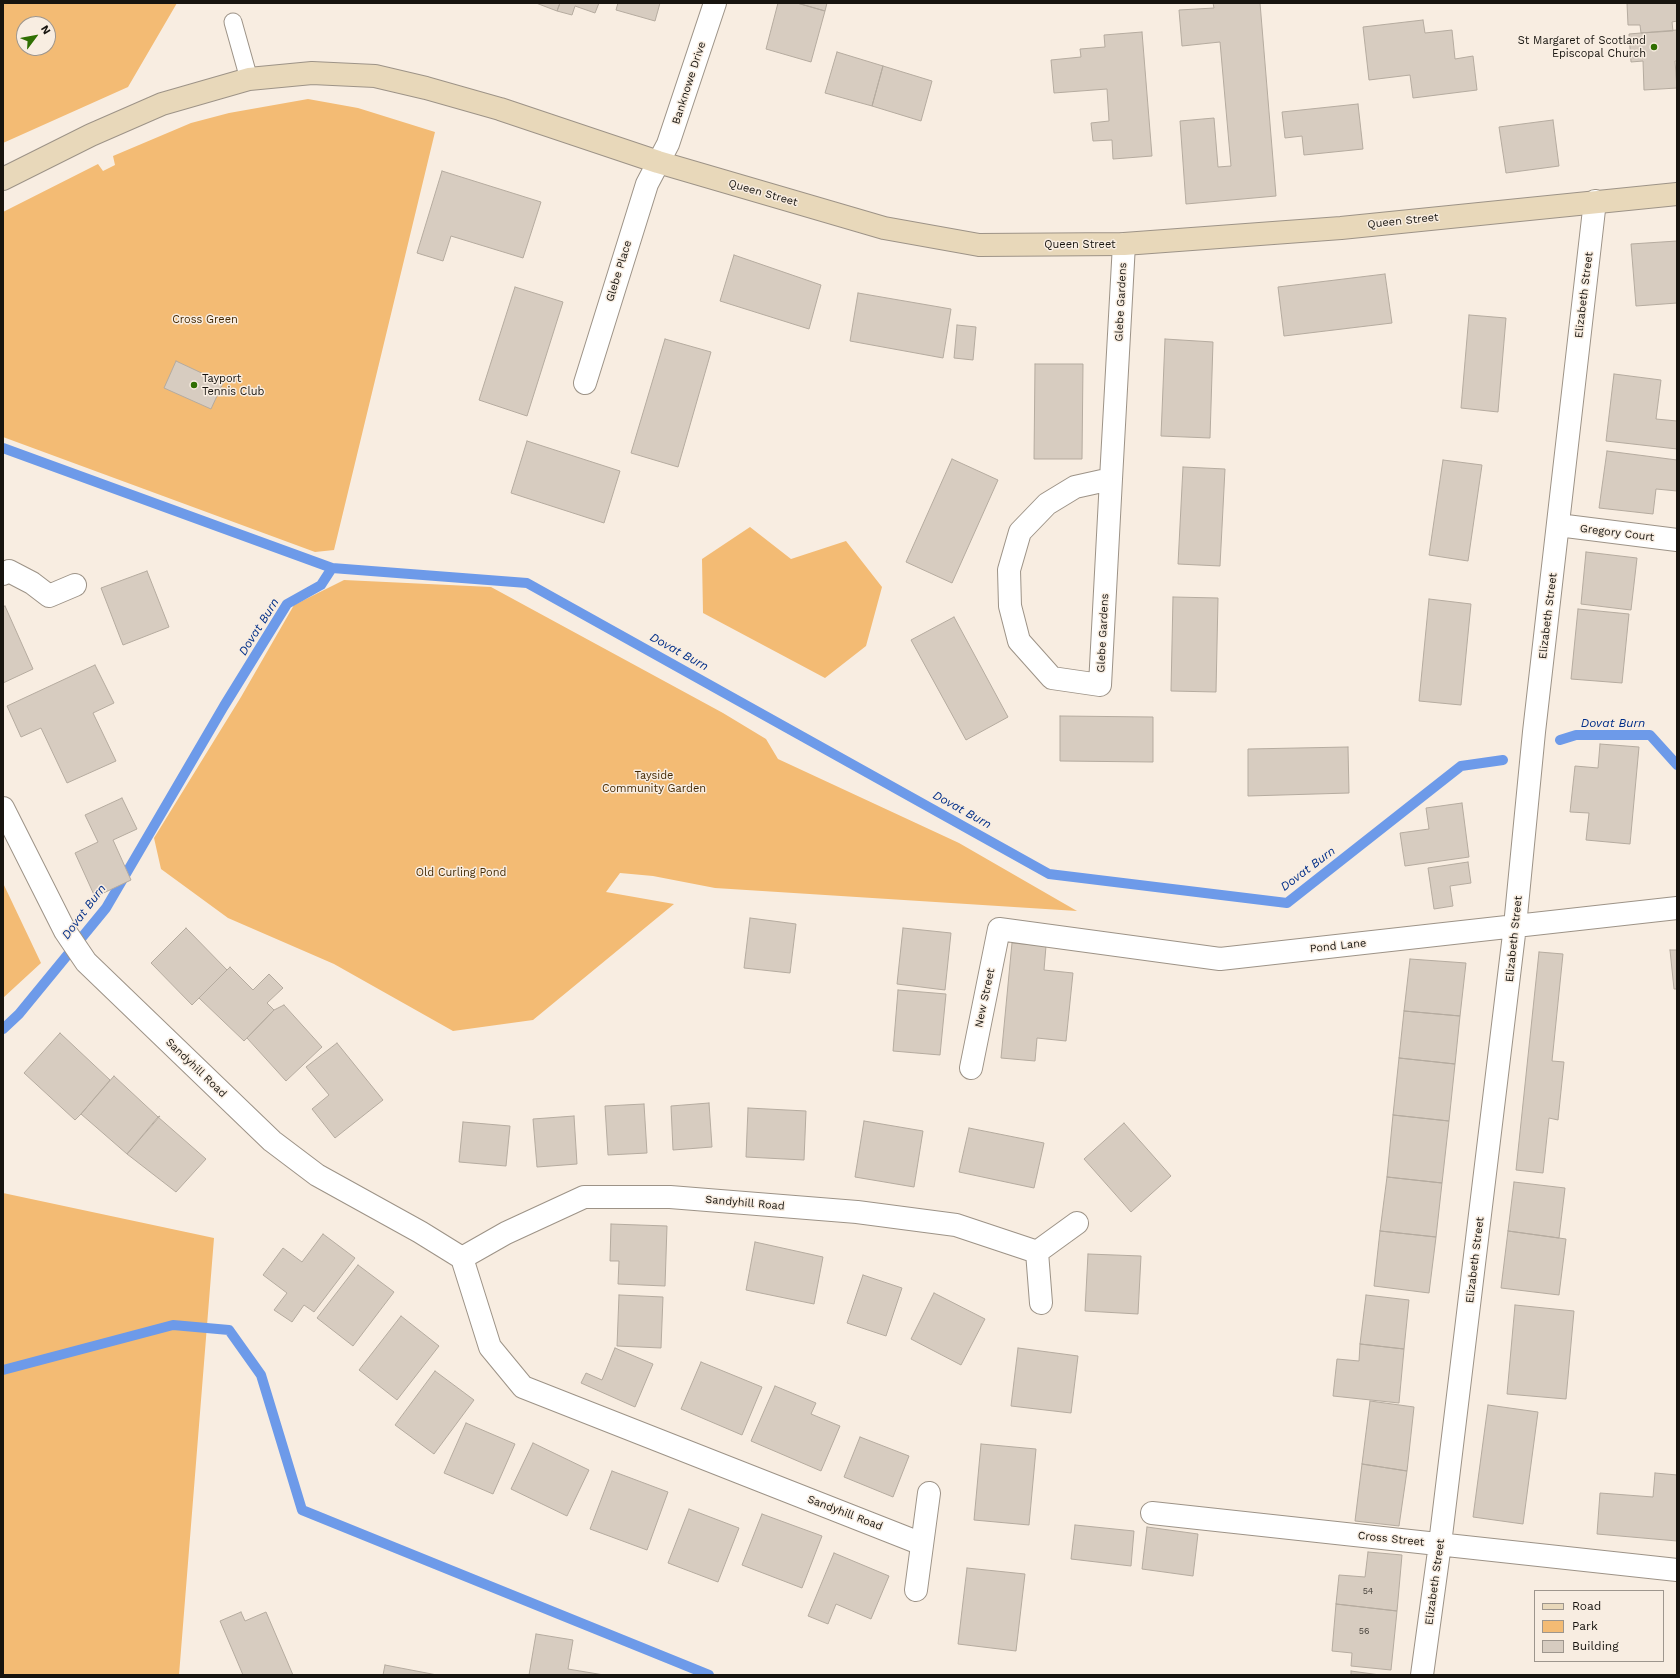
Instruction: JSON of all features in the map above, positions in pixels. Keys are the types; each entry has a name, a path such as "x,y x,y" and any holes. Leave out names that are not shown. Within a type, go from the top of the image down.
{"main road":[{"name":"Queen Street","path":"3,178 91,135 162,104 249,79 312,73 375,76 426,88 500,109 658,162 884,228 972,244 1124,244 1341,228 1595,201 1677,194"}],"street":[{"name":"Banknowe Drive","path":"658,162 668,144 715,3"},
{"name":"Glebe Place","path":"585,383 647,184 658,162"},
{"name":"Elizabeth Street","path":"1422,1675 1440,1544 1516,926 1534,732 1595,201"},
{"name":"Glebe Gardens","path":"1112,479 1075,487 1047,504 1020,532 1009,570 1010,606 1019,640 1052,678 1100,685 1112,479 1124,244"},
{"name":"Gregory Court","path":"1558,525 1677,540"},
{"path":"3,574 9,571 32,583 49,596 75,585"},
{"name":"Sandyhill Road","path":"3,808 64,931 86,962 272,1141 317,1175 420,1232 462,1258 490,1347 524,1387 922,1544"},
{"name":"Pond Lane","path":"999,929 1220,959 1677,908"},
{"name":"New Street","path":"971,1068 999,929"},
{"name":"Sandyhill Road","path":"462,1258 506,1233 584,1197 670,1197 857,1212 956,1225 1037,1252"},
{"path":"1041,1303 1037,1252 1077,1223"},
{"path":"916,1590 929,1493"},
{"name":"Cross Street","path":"1152,1513 1677,1570"}],"lane":[{"path":"232,22 249,79"}],"green space":[{"path":"3,3 177,3 128,87 3,143"},
{"name":"Cross Green","path":"308,99 358,108 435,132 334,550 315,552 3,437 3,212 98,164 103,171 115,165 113,156 191,123 229,113"},
{"path":"750,527 791,559 846,541 882,587 866,646 825,678 703,613 702,559"},
{"path":"344,580 491,587 723,713 766,739 778,759 959,843 1077,911 715,888 653,876 620,873 606,892 674,904 533,1020 453,1031 334,964 228,918 161,869 154,838 241,697 294,605"},
{"path":"3,883 41,963 3,998"},
{"path":"3,1193 214,1238 179,1675 3,1675"}],"building":[{"path":"536,3 560,3 557,11"},
{"path":"560,3 599,3 595,13 575,6 572,15 557,11"},
{"path":"618,3 660,3 655,21 616,10"},
{"path":"778,3 797,3 825,11 811,62 766,49"},
{"path":"797,3 827,3 825,11"},
{"path":"1213,3 1260,3 1276,196 1186,204 1180,121 1214,118 1218,167 1231,166 1220,42 1182,46 1179,10 1214,8"},
{"path":"1627,3 1677,3 1677,21 1672,22 1673,31 1641,33 1640,25 1628,25"},
{"path":"1423,20 1425,33 1452,30 1455,59 1473,56 1477,90 1413,98 1410,75 1369,80 1363,27"},
{"name":"St Margaret of Scotland Episcopal Church","path":"1677,30 1677,61 1675,61 1677,88 1644,90 1643,61 1631,62 1629,34"},
{"path":"1142,32 1152,156 1113,159 1112,140 1093,141 1091,123 1109,121 1107,89 1054,93 1051,60 1081,57 1080,49 1105,47 1104,35"},
{"path":"837,52 883,66 872,106 825,93"},
{"path":"883,66 932,81 921,121 872,106"},
{"path":"1358,104 1363,149 1304,155 1302,136 1285,138 1282,112"},
{"path":"1553,120 1559,166 1506,173 1499,127"},
{"path":"442,171 541,202 523,258 451,236 443,261 417,253"},
{"path":"1677,241 1677,303 1636,306 1631,244"},
{"path":"734,255 821,285 809,329 720,301"},
{"path":"1385,274 1392,323 1284,336 1278,287"},
{"path":"515,287 563,302 527,416 479,400"},
{"path":"858,293 951,309 943,358 850,341"},
{"path":"1469,315 1506,318 1498,412 1461,408"},
{"path":"957,325 976,327 973,360 954,358"},
{"path":"665,339 711,352 678,467 631,453"},
{"path":"1165,339 1213,342 1210,438 1161,436"},
{"name":"Tayport Tennis Club","path":"176,361 223,383 211,409 164,388"},
{"path":"1035,364 1083,364 1082,459 1034,459"},
{"path":"1614,374 1661,380 1656,419 1677,421 1677,449 1606,441"},
{"path":"527,441 620,471 604,523 511,493"},
{"path":"1607,451 1677,460 1677,491 1656,489 1653,514 1599,508"},
{"path":"952,459 998,480 952,583 906,562"},
{"path":"1443,460 1482,465 1468,561 1429,555"},
{"path":"1183,467 1225,469 1220,566 1178,564"},
{"path":"1586,552 1637,558 1631,610 1581,604"},
{"path":"147,571 169,627 123,645 101,588"},
{"path":"1173,597 1218,598 1216,692 1171,691"},
{"path":"1429,599 1471,604 1461,705 1419,701"},
{"path":"5,606 33,669 3,683 3,607"},
{"path":"1578,609 1629,614 1622,683 1571,679"},
{"path":"954,617 1008,717 966,740 911,640"},
{"path":"95,665 114,703 93,713 116,761 67,783 41,728 21,737 7,706"},
{"path":"1060,716 1153,717 1153,762 1060,761"},
{"path":"1600,744 1639,747 1630,844 1586,840 1589,813 1570,812 1575,766 1598,768"},
{"path":"1348,747 1349,793 1248,796 1248,749"},
{"path":"122,798 137,829 113,840 131,880 95,897 75,853 98,842 85,815"},
{"path":"1462,803 1469,857 1405,866 1400,833 1429,829 1426,808"},
{"path":"1468,862 1471,883 1450,886 1453,906 1434,909 1428,868"},
{"path":"750,918 796,924 790,973 744,968"},
{"path":"186,928 227,970 192,1005 151,963"},
{"path":"903,928 951,933 945,990 897,984"},
{"path":"1012,943 1046,946 1044,970 1073,973 1066,1041 1037,1038 1035,1061 1001,1058"},
{"path":"1670,950 1677,950 1677,989 1674,989"},
{"path":"1539,952 1563,954 1552,1061 1564,1062 1558,1120 1549,1118 1543,1173 1516,1170"},
{"path":"1410,959 1466,963 1460,1016 1404,1011"},
{"path":"230,967 253,990 269,974 283,988 267,1003 274,1010 244,1041 199,998"},
{"path":"898,990 946,994 940,1055 893,1051"},
{"path":"284,1005 322,1047 286,1081 247,1038 274,1010"},
{"path":"1404,1011 1460,1016 1455,1064 1399,1058"},
{"path":"60,1033 110,1080 75,1120 24,1073"},
{"path":"337,1043 383,1100 335,1138 312,1109 329,1095 306,1067"},
{"path":"1399,1058 1455,1064 1449,1121 1393,1115"},
{"path":"114,1076 158,1117 160,1116 127,1154 81,1114"},
{"path":"709,1103 712,1147 673,1150 671,1106"},
{"path":"644,1104 647,1153 608,1155 605,1106"},
{"path":"748,1108 806,1111 804,1160 746,1157"},
{"path":"1393,1115 1449,1121 1442,1183 1387,1177"},
{"path":"574,1116 577,1164 537,1167 533,1119"},
{"path":"158,1117 206,1159 176,1192 127,1154"},
{"path":"864,1121 923,1131 914,1187 855,1177"},
{"path":"463,1122 510,1126 506,1166 459,1162"},
{"path":"1124,1123 1171,1176 1131,1212 1084,1159"},
{"path":"969,1128 1044,1143 1034,1188 959,1172"},
{"path":"1387,1177 1442,1183 1436,1237 1380,1231"},
{"path":"1514,1182 1565,1188 1559,1238 1508,1231"},
{"path":"611,1224 667,1226 665,1286 618,1284 619,1261 610,1261"},
{"path":"1380,1231 1436,1237 1429,1293 1374,1286"},
{"path":"1508,1231 1566,1239 1559,1295 1501,1288"},
{"path":"323,1234 355,1258 314,1312 304,1305 292,1322 274,1310 287,1293 263,1275 283,1248 302,1262"},
{"path":"755,1242 823,1257 814,1304 746,1290"},
{"path":"1088,1254 1141,1256 1138,1314 1085,1311"},
{"path":"358,1265 394,1292 353,1346 317,1318"},
{"path":"863,1275 902,1288 886,1336 847,1323"},
{"path":"934,1293 985,1319 961,1365 911,1339"},
{"path":"619,1295 663,1297 661,1348 617,1346"},
{"path":"1366,1295 1409,1300 1404,1349 1360,1344"},
{"path":"1515,1305 1574,1311 1566,1399 1507,1394"},
{"path":"401,1316 439,1346 397,1400 359,1370"},
{"path":"1360,1344 1404,1349 1399,1403 1333,1396 1337,1359 1359,1361"},
{"path":"615,1348 653,1364 635,1407 581,1383 586,1373 602,1380"},
{"path":"1018,1348 1078,1356 1071,1413 1011,1406"},
{"path":"701,1362 762,1387 742,1435 681,1409"},
{"path":"435,1371 474,1400 434,1454 395,1425"},
{"path":"775,1386 816,1403 811,1414 840,1426 821,1471 751,1441"},
{"path":"1370,1401 1414,1407 1407,1471 1362,1464"},
{"path":"1488,1405 1538,1412 1523,1524 1473,1517"},
{"path":"466,1423 515,1444 493,1494 444,1473"},
{"path":"860,1437 909,1456 893,1497 844,1477"},
{"path":"533,1443 589,1470 567,1516 511,1489"},
{"path":"981,1444 1036,1449 1029,1525 974,1520"},
{"path":"1362,1464 1407,1471 1399,1526 1355,1521"},
{"path":"612,1471 668,1492 647,1550 590,1529"},
{"path":"1655,1473 1677,1475 1677,1541 1597,1534 1600,1493 1653,1497"},
{"path":"689,1509 739,1528 718,1582 668,1563"},
{"path":"762,1514 822,1536 802,1588 742,1565"},
{"path":"1075,1525 1134,1531 1131,1566 1071,1559"},
{"path":"1147,1527 1198,1534 1193,1576 1142,1569"},
{"path":"1368,1552 1402,1555 1397,1611 1336,1604 1339,1575 1365,1577"},
{"path":"834,1553 889,1576 871,1619 836,1604 828,1624 808,1616"},
{"path":"967,1568 1025,1574 1016,1651 958,1644"},
{"path":"1336,1604 1397,1611 1391,1670 1351,1666 1352,1653 1332,1651"},
{"path":"241,1612 245,1621 266,1612 293,1675 243,1675 220,1621"},
{"path":"536,1634 573,1640 568,1669 604,1675 529,1675"},
{"path":"385,1665 437,1675 383,1675"},
{"path":"1351,1671 1380,1675 1351,1675"}],"waterway":[{"name":"Dovat Burn","path":"3,448 332,568 527,583 1049,874 1287,903 1461,766 1503,760"},
{"name":"Dovat Burn","path":"3,1029 19,1014 106,908 224,706 287,604 321,585 332,568"},
{"name":"Dovat Burn","path":"1560,740 1576,735 1650,735 1677,765"},
{"path":"3,1370 173,1325 229,1330 261,1375 302,1510 709,1675"}],"place":[{"name":"St Margaret of Scotland Episcopal Church","path":"1654,47"},
{"name":"Tayport Tennis Club","path":"194,385"}],"park label":[{"name":"Tayside Community Garden","path":"654,782"},
{"name":"Old Curling Pond","path":"461,873"}]}
